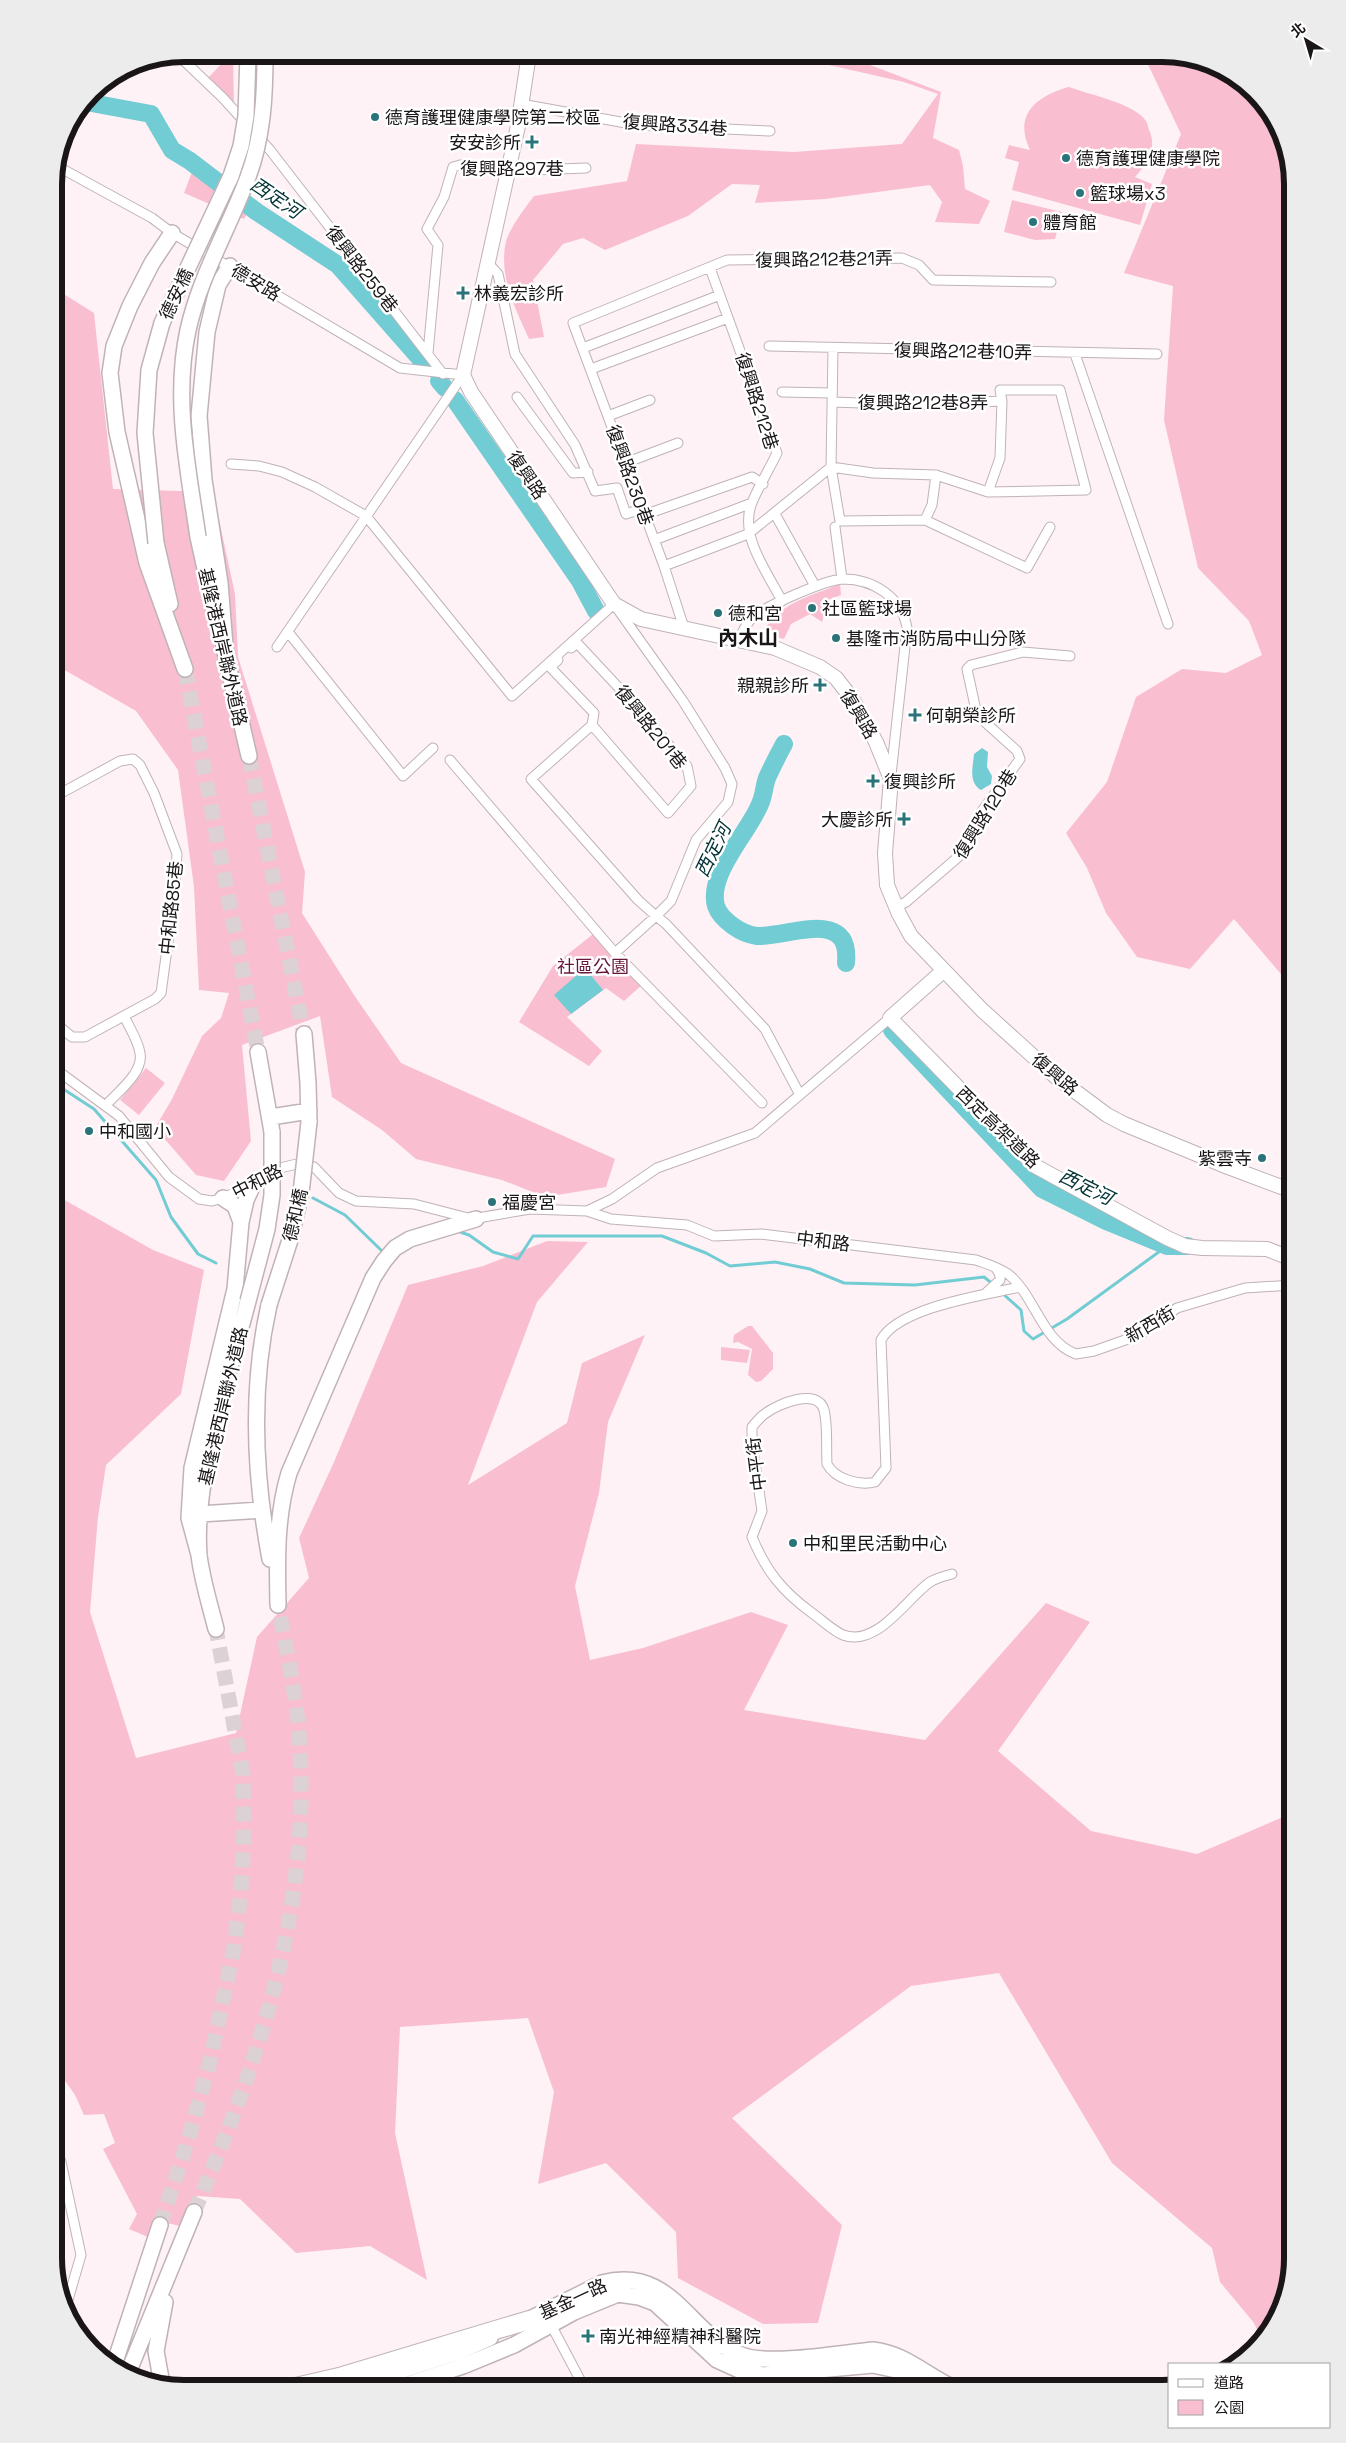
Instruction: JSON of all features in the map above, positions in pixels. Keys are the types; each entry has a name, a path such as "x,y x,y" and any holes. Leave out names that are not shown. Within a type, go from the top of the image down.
{"highway":[{"path":"352,2380 540,2322"}],"main road":[{"name":"德安橋","path":"172,233 152,263 130,306 114,346 110,374 117,432 147,563 185,669 156,543 145,433 149,370 162,323 231,176 241,146 246,116 248,63"},
{"name":"德安橋","path":"198,537 181,409 182,372 192,319 208,272 248,178 256,152 265,92 265,63"},
{"path":"226,658 220,583 204,480 199,416 208,332 218,285 230,266"},
{"name":"基隆港西岸聯外道路","path":"198,537 249,756"},
{"path":"258,1052 271,1125 309,1117 304,1034"},
{"name":"德和橋","path":"269,1305 290,1240 301,1193 309,1117"},
{"name":"德和橋","path":"248,1301 264,1245 272,1195 271,1125"},
{"path":"199,1555 189,1518 192,1468 235,1289 241,1222 246,1200 253,1184"},
{"path":"223,1198 235,1206 241,1222"},
{"path":"443,1228 454,1220 454,1215"},
{"path":"443,1228 476,1219"},
{"name":"基隆港西岸聯外道路","path":"269,1305 257,1377 257,1443 262,1510 278,1605 277,1542 283,1492 289,1473 374,1278 395,1248 410,1239 443,1228"},
{"name":"基隆港西岸聯外道路","path":"216,1629 199,1555 200,1514 211,1445 248,1301"},
{"path":"200,1514 262,1510"},
{"path":"130,2368 194,2212"},
{"path":"116,2359 160,2225"},
{"path":"161,2378 157,2362 157,2340 174,2264"},
{"name":"基金一路","path":"421,2380 463,2366 540,2322 602,2283 615,2280 642,2282 663,2290 725,2347 744,2356 764,2360 873,2350 883,2351 902,2356 941,2380"},
{"name":"基金一路","path":"540,2322 618,2294 639,2296 655,2303 717,2360 739,2370 763,2375 873,2365 896,2370 911,2380"}],"street":[{"name":"復興路259巷","path":"186,63 223,98 270,150 443,374"},
{"path":"277,647 463,375 521,104 527,63"},
{"name":"復興路334巷","path":"521,104 637,125 770,132"},
{"name":"復興路297巷","path":"428,353 438,245 427,229 444,197 453,167 460,165 507,171 586,168"},
{"name":"德安路","path":"64,170 152,218 172,233 400,368 463,375"},
{"name":"復興路212巷21弄","path":"573,323 728,260 902,258 919,265 933,280 1051,282"},
{"path":"487,261 498,274 515,354 575,444 596,491 617,488 626,514 642,512 752,477 763,484"},
{"name":"復興路212巷","path":"710,268 777,453 752,503 749,514 748,534"},
{"path":"583,348 720,295"},
{"path":"591,369 728,318"},
{"name":"復興路230巷","path":"573,323 642,512 664,566 684,628"},
{"name":"復興路212巷10弄","path":"769,346 1075,354 1157,354"},
{"path":"834,349 831,466 840,521 925,520 1027,568 1050,527"},
{"path":"1075,354 1168,624"},
{"name":"復興路","path":"463,375 471,392 614,604 641,619 775,648 820,667 836,678 849,694 866,725 891,779 885,853 887,885 896,907 911,936 982,1010 1056,1077 1107,1115 1210,1160 1284,1188"},
{"name":"復興路212巷8弄","path":"782,392 917,405 1002,402 1000,390 1060,390 1086,490 988,492"},
{"path":"517,397 573,473 588,472"},
{"path":"608,416 650,400"},
{"path":"831,466 873,474 936,475 988,492 1000,458 1002,402"},
{"path":"625,463 678,442"},
{"path":"231,464 259,466 282,472 315,487 366,516 512,696 614,604"},
{"path":"664,566 748,534 831,466"},
{"path":"925,520 932,505 936,475"},
{"path":"654,540 752,503"},
{"path":"774,514 815,586"},
{"path":"835,527 842,579"},
{"path":"748,534 782,602"},
{"path":"739,641 744,628 753,617 815,586 842,579 871,585 890,596 901,607 906,622 891,779"},
{"name":"復興路201巷","path":"614,604 632,632 683,700 725,768 732,784 728,802 696,840 671,901 615,953"},
{"path":"632,632 641,619"},
{"path":"288,632 403,776 433,748"},
{"name":"復興路201巷","path":"577,642 687,766 691,786 668,813 630,772 592,725 594,713 550,667 577,642"},
{"name":"復興路120巷","path":"896,907 906,902 964,852 977,818 1020,759 1017,751 977,716 967,669 971,665 1023,652 1070,656"},
{"path":"592,725 531,779 638,900 666,924 765,1030 800,1095"},
{"name":"中和路85巷","path":"63,792 120,761 133,759 140,765 147,779 177,854 174,898 161,993 155,999 85,1037 72,1037 63,1029"},
{"path":"450,760 615,953 762,1104"},
{"name":"中和路","path":"587,1211 612,1199 657,1168 755,1133 943,971"},
{"path":"106,1105 137,1070 140,1062 138,1047 124,1016"},
{"name":"西定高架道路","path":"890,1018 1035,1166 1185,1246 1267,1249 1284,1256"},
{"name":"中和路","path":"63,1074 106,1105 137,1137 169,1177 199,1199 212,1201 223,1198 253,1184 280,1168 301,1163 314,1167 339,1193 356,1201 414,1204 476,1219 530,1209 587,1211 611,1219 687,1225 714,1236 761,1234 967,1258 995,1266 1020,1287 1039,1316"},
{"path":"611,1219 607,1216 605,1210 612,1199"},
{"path":"994,1289 1000,1275 995,1266"},
{"name":"中平街","path":"952,1574 931,1582 901,1612 862,1636 849,1636 838,1632 800,1604 774,1579 761,1558 752,1536 762,1510 752,1444 752,1427 766,1413 786,1402 807,1398 817,1401 823,1408 827,1464 831,1472 854,1482 875,1482 886,1468 881,1340 886,1331 894,1325 939,1305 983,1295 994,1289 1007,1290 1020,1287"},
{"name":"新西街","path":"1039,1316 1050,1332 1067,1349 1081,1354 1142,1334 1178,1308 1245,1288 1284,1288"},
{"path":"62,2167 81,2256 69,2296"},
{"path":"540,2322 579,2380"}],"green space":[{"path":"222,63 233,63 234,108 207,79"},
{"path":"820,63 865,63 941,92 933,138 959,150 963,166 965,189 990,201 979,224 935,222 942,202 930,185 825,199 755,203 760,185 732,184 688,216 605,250 583,238 563,244 533,280 544,337 529,339 510,294 504,259 506,240 534,196 627,181 636,144 794,152 902,144 938,94 904,82"},
{"path":"1147,63 1169,63 1201,69 1229,83 1242,93 1258,110 1274,138 1281,161 1284,185 1284,978 1234,919 1190,969 1137,957 1106,913 1087,868 1066,833 1107,782 1136,697 1182,669 1226,673 1262,655 1249,621 1198,568 1164,420 1173,286 1124,273 1181,134"},
{"path":"1069,87 1122,105 1141,115 1147,122 1152,139 1151,151 1143,167 1135,177 1152,184 1140,225 1012,190 1019,162 1005,158 1009,145 1030,150 1025,138 1024,127 1026,117 1038,102 1057,91"},
{"path":"195,164 253,202 244,219 184,193"},
{"name":"體育館","path":"1012,200 1062,212 1055,239 1035,240 1004,232"},
{"path":"63,294 94,313 113,489 213,492 235,594 238,657 305,872 302,913 354,995 401,1063 615,1159 606,1187 545,1197 502,1180 416,1159 382,1130 332,1097 320,1016 242,1045 251,1141 224,1181 196,1175 155,1128 172,1099 202,1036 221,1018 229,993 199,990 194,887 178,770 136,711 63,669"},
{"path":"840,584 841,595 828,600 822,622 810,614 791,624 784,639 771,636 766,627 781,611 799,600"},
{"name":"社區公園","path":"597,931 644,983 624,1001 606,988 567,1017 602,1051 589,1066 519,1022 553,966"},
{"path":"146,1068 165,1083 139,1115 120,1100"},
{"path":"63,1199 153,1250 204,1270 181,1394 106,1465 98,1517 90,1612 136,1758 236,1733 257,1637 309,1578 299,1538 334,1462 408,1285 483,1266 547,1241 588,1242 537,1302 468,1485 567,1423 582,1363 645,1335 608,1422 599,1493 575,1586 590,1660 643,1648 751,1612 788,1625 744,1710 925,1740 1046,1603 1090,1622 998,1751 1091,1831 1197,1854 1284,1816 1284,2258 1279,2290 1274,2305 1258,2332 1254,2323 1220,2282 1212,2248 1112,2163 999,1973 911,1986 732,2118 842,2225 818,2323 763,2324 678,2278 676,2232 606,2163 538,2184 554,2092 528,2018 400,2027 395,2133 427,2280 370,2246 296,2253 240,2199 197,2196 180,2226 153,2220 148,2237 129,2229 137,2214 103,2149 115,2143 104,2114 84,2115 75,2095 62,2077"},
{"path":"748,1326 752,1326 773,1353 773,1369 761,1381 756,1382 748,1375 752,1349 738,1342 733,1343 734,1335"},
{"path":"721,1347 750,1350 747,1363 721,1360"}],"water":[{"path":"982,748 988,752 987,767 992,776 991,784 981,790 974,783 972,769 974,754"},
{"path":"585,968 603,990 571,1014 554,995"}],"waterway":[{"name":"西定河","path":"94,103 151,114 172,150 190,161 257,212 338,265 425,364"},
{"name":"西定河","path":"439,381 445,388"},
{"name":"西定河","path":"455,400 580,581 596,611"},
{"name":"西定河","path":"784,744 767,778 755,815 723,867 715,894 716,906 721,915 730,924 748,934 757,936 801,930 828,930 839,935 845,946 846,963"},
{"name":"西定河","path":"892,1030 1042,1189 1106,1221 1167,1246 1188,1246"},
{"path":"63,1089 94,1109 156,1180 171,1217 198,1254 216,1263"},
{"path":"313,1198 345,1215 382,1251"},
{"path":"460,1232 469,1235 493,1252 518,1259 533,1236 662,1236 706,1253 730,1266 775,1262 810,1269 844,1283 915,1285 984,1277 994,1285"},
{"path":"1002,1293 1021,1310 1024,1331 1033,1339 1067,1319 1167,1246"}],"tunnel":[{"path":"185,669 258,1052"},
{"path":"249,756 304,1034"},
{"path":"194,2212 239,2100 258,2044 274,1987 287,1929 296,1871 301,1812 299,1732 292,1677 278,1605"},
{"path":"160,2225 189,2137 211,2057 234,1948 241,1891 244,1832 243,1774 216,1629"}],"place":[{"name":"德育護理健康學院第二校區","path":"375,117"},
{"name":"安安診所","path":"532,142"},
{"name":"德育護理健康學院","path":"1066,158"},
{"name":"籃球場x3","path":"1080,193"},
{"name":"體育館","path":"1033,222"},
{"name":"林義宏診所","path":"463,293"},
{"name":"社區籃球場","path":"812,608"},
{"name":"德和宮","path":"718,613"},
{"name":"基隆市消防局中山分隊","path":"836,638"},
{"name":"親親診所","path":"820,685"},
{"name":"何朝榮診所","path":"915,715"},
{"name":"復興診所","path":"873,781"},
{"name":"大慶診所","path":"904,819"},
{"name":"中和國小","path":"89,1131"},
{"name":"紫雲寺","path":"1262,1158"},
{"name":"福慶宮","path":"492,1202"},
{"name":"中和里民活動中心","path":"793,1543"},
{"name":"南光神經精神科醫院","path":"588,2336"}],"district":[{"name":"內木山","path":"748,638"}]}
